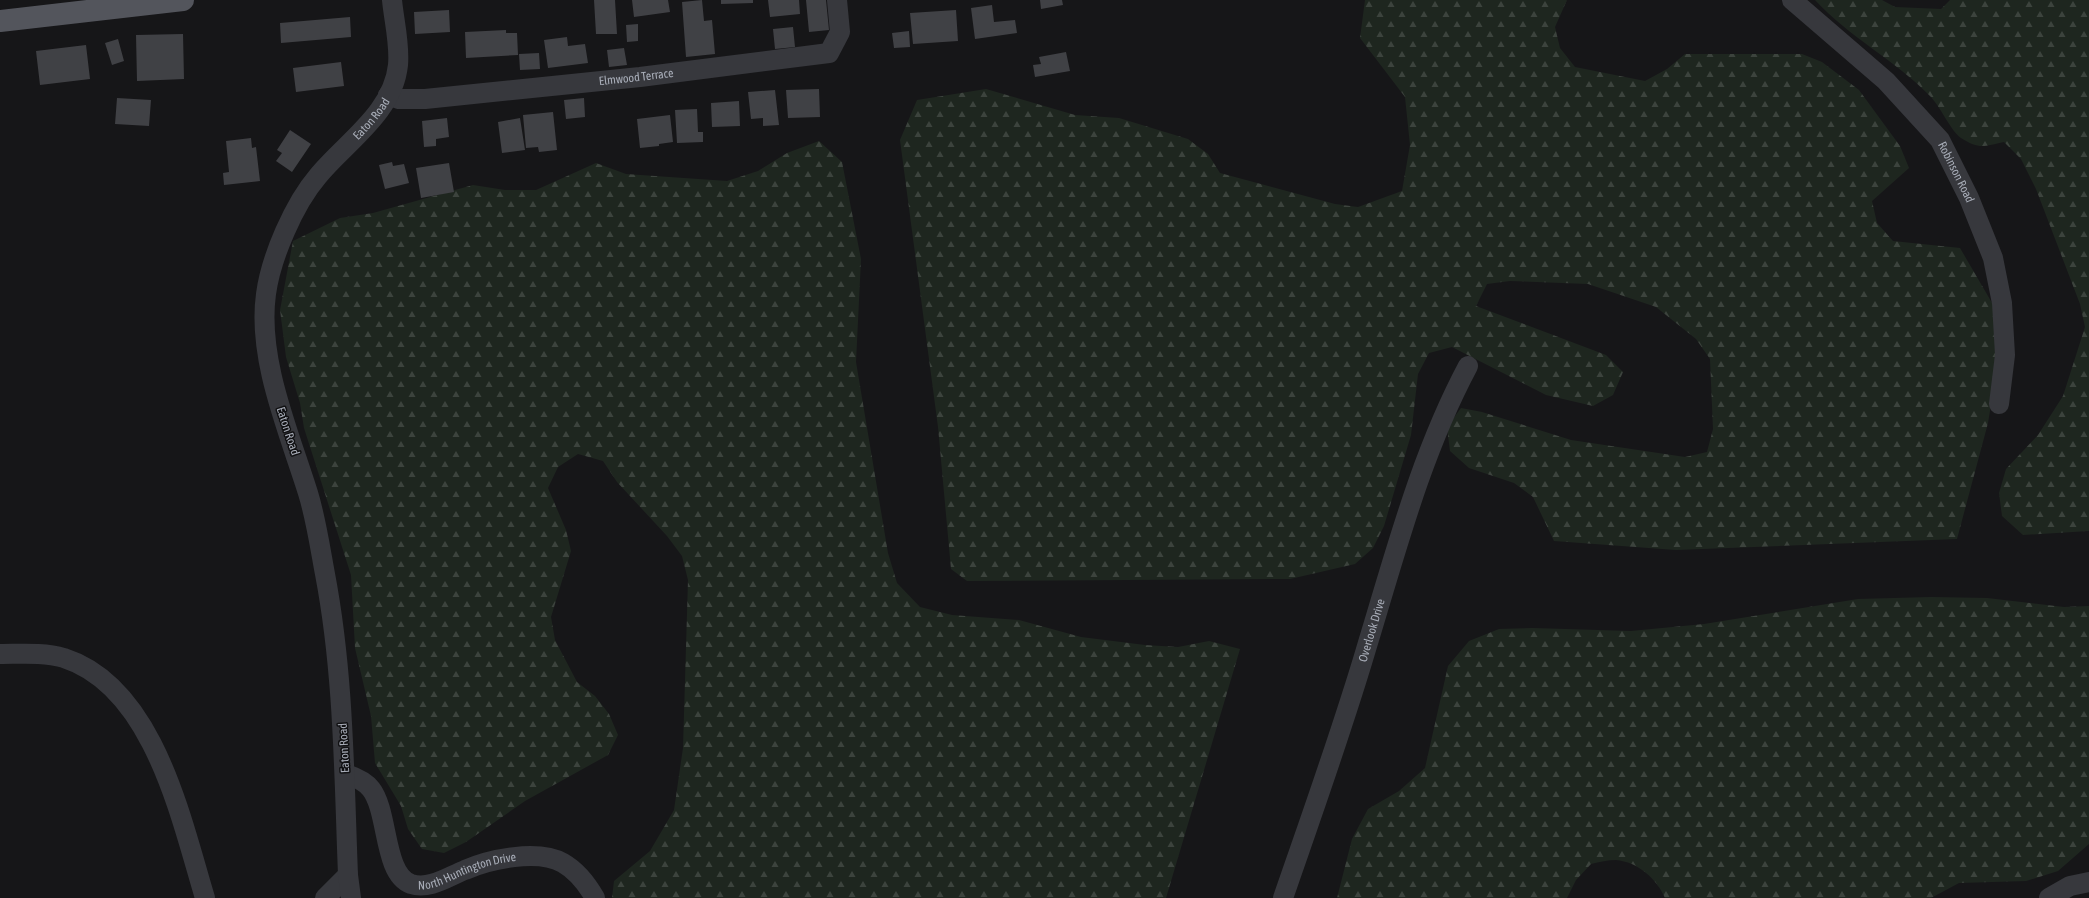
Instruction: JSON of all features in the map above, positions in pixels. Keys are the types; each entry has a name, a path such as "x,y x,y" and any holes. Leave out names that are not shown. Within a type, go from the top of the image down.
{"main road":[{"path":"0,21 182,0"}],"street":[{"name":"Eaton Road","path":"351,898 348,875 346,774 342,701 326,578 309,496 278,399 268,353 266,294 282,242 302,200 317,177 369,125 388,95 398,64 392,0"},
{"name":"Elmwood Terrace","path":"388,95 399,99 425,99 640,77 829,53 840,32 837,0"},
{"name":"Robinson Road","path":"1792,0 1886,81 1940,140 1969,198 1993,258 2002,303 2005,355 1999,404"},
{"name":"Overlook Drive","path":"1283,898 1367,648 1399,539 1415,492 1451,398 1468,366"},
{"path":"0,654 39,654 63,658 86,668 105,682 122,700 151,739 170,783 205,898"},
{"name":"North Huntington Drive","path":"346,774 364,782 371,789 383,817 393,862 397,873 410,884 428,885 466,869 510,858 547,858 562,862 574,870 584,881 595,898"},
{"path":"325,898 348,875"},
{"path":"2049,898 2070,886 2089,882"}],"green space":[{"path":"1365,0 1567,0 1555,27 1560,48 1575,67 1645,81 1667,69 1685,54 1802,54 1822,62 1859,90 1900,146 1909,168 1872,201 1877,223 1893,241 1960,248 1995,308 1999,355 1988,423 1957,539 1676,550 1554,541 1533,497 1514,483 1469,468 1450,451 1447,427 1461,408 1482,412 1571,440 1685,457 1707,452 1713,429 1710,359 1696,339 1656,307 1588,284 1510,281 1487,284 1476,306 1606,355 1623,372 1613,395 1593,406 1546,395 1452,347 1429,353 1418,374 1411,435 1384,526 1373,548 1355,564 1290,579 967,581 951,569 938,427 900,140 917,100 986,89 1075,115 1119,118 1188,139 1208,154 1220,173 1335,204 1358,207 1402,191 1410,145 1405,97 1360,38"},
{"path":"1815,0 1882,0 1895,7 1941,9 1950,0 2089,0 2089,531 2023,535 2002,516 1999,493 2006,469 2038,435 2063,396 2085,327 2080,304 2036,189 2021,159 2004,142 1987,146 1978,146 1967,142 1957,135 1930,96 1902,71 1842,26"},
{"path":"819,141 842,162 861,259 856,362 888,553 897,583 920,607 952,615 1019,620 1081,637 1145,645 1178,647 1209,641 1240,649 1166,898 612,898 614,881 650,851 674,810 683,748 688,580 682,556 667,536 617,482 603,461 578,454 558,467 548,488 566,530 571,551 551,617 555,640 577,682 595,696 609,714 618,735 608,755 525,801 466,842 444,853 422,849 408,829 401,806 375,763 371,716 355,648 351,575 304,428 300,403 286,357 280,310 293,241 340,218 373,213 473,185 505,190 536,190 596,163 626,174 727,181 758,171 787,153"},
{"path":"1931,597 1987,598 2064,607 2089,606 2089,844 2058,871 2026,881 1959,883 1931,898 1665,898 1657,884 1646,873 1632,864 1624,861 1613,860 1591,864 1576,880 1567,898 1337,898 1352,839 1368,809 1399,791 1425,768 1448,666 1469,641 1499,629 1532,628 1631,631 1704,624 1858,599"}],"building":[{"path":"594,0 615,0 617,34 596,34"},
{"path":"632,0 668,0 670,12 634,17"},
{"path":"702,0 704,21 712,20 715,54 686,57 682,2"},
{"path":"721,0 753,0 753,3 721,4"},
{"path":"768,0 799,0 800,14 770,17"},
{"path":"806,0 826,0 829,30 809,32"},
{"path":"1040,0 1062,0 1063,5 1041,9"},
{"path":"992,5 994,22 1015,20 1017,33 975,39 971,8"},
{"path":"449,10 450,32 415,34 414,12"},
{"path":"956,10 958,41 913,44 910,13"},
{"path":"350,17 351,37 281,43 280,23"},
{"path":"638,24 638,41 627,42 626,25"},
{"path":"793,27 795,47 775,49 773,29"},
{"path":"506,30 506,33 517,33 518,55 466,58 465,32"},
{"path":"909,31 910,47 894,48 892,33"},
{"path":"183,34 184,79 137,81 136,35"},
{"path":"567,37 568,46 585,44 588,63 548,68 544,40"},
{"path":"118,39 124,61 112,65 105,43"},
{"path":"86,45 90,79 40,85 36,51"},
{"path":"624,48 627,65 609,67 607,50"},
{"path":"1066,52 1070,71 1035,77 1033,65 1041,64 1039,57"},
{"path":"539,53 540,69 520,70 519,54"},
{"path":"341,62 344,86 296,92 293,68"},
{"path":"819,89 820,117 788,118 786,90"},
{"path":"775,90 779,125 763,126 763,118 751,119 748,92"},
{"path":"117,98 151,100 149,126 115,124"},
{"path":"584,98 585,117 566,119 564,100"},
{"path":"739,101 740,126 712,127 711,103"},
{"path":"697,109 698,132 703,132 703,142 677,143 675,110"},
{"path":"553,112 557,150 539,152 538,147 526,148 523,115"},
{"path":"670,115 673,142 659,144 659,146 640,148 637,119"},
{"path":"447,118 449,137 436,139 436,146 424,147 422,121"},
{"path":"520,118 525,150 502,153 498,122"},
{"path":"290,130 311,144 292,172 276,161 282,153 277,150"},
{"path":"251,138 252,148 256,147 260,181 224,185 223,173 229,172 226,141"},
{"path":"392,162 393,166 404,164 409,183 385,189 379,165"},
{"path":"449,163 454,192 421,198 416,168"}]}
